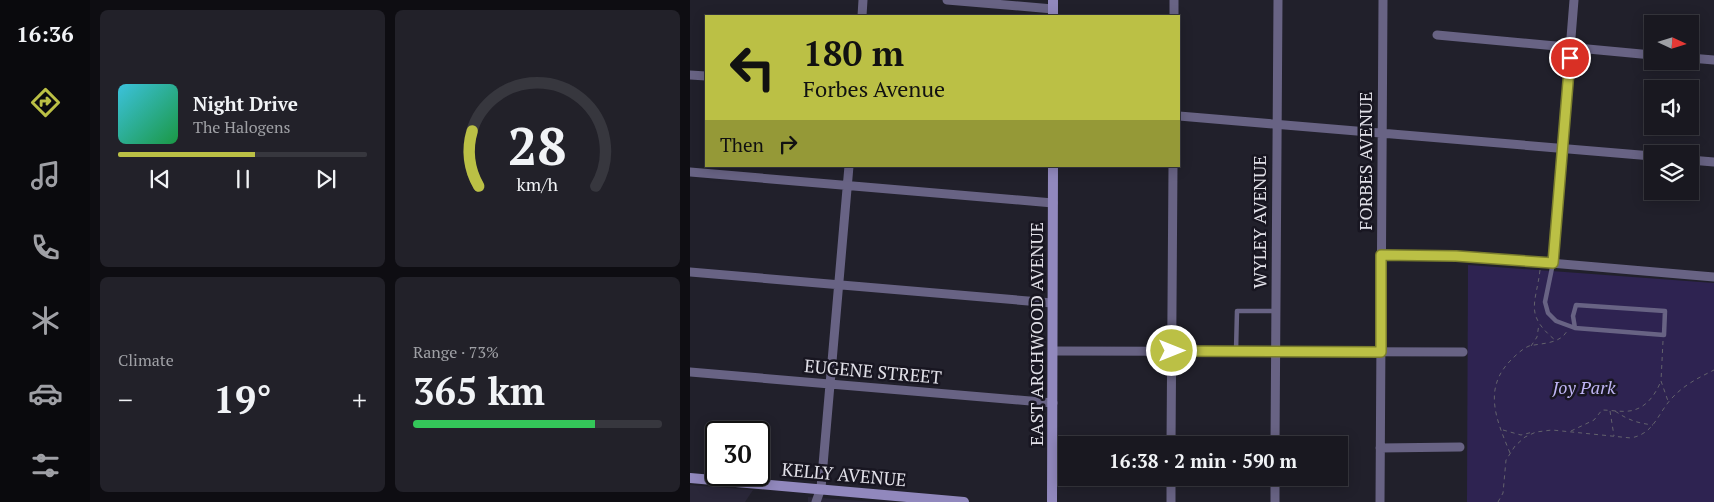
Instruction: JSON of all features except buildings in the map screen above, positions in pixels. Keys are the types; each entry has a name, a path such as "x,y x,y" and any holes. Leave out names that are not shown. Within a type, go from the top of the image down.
{"main road":[{"name":"EAST ARCHWOOD AVENUE","path":"1052,502 1053,167"},
{"name":"KELLY AVENUE","path":"690,478 822,488 964,502"}],"street":[{"path":"862,15 863,0"},
{"path":"947,0 1053,8"},
{"path":"1174,0 1174,15"},
{"name":"WYLEY AVENUE","path":"1275,436 1278,0"},
{"name":"FORBES AVENUE","path":"1380,502 1383,0"},
{"path":"1553,263 1574,0"},
{"path":"1437,35 1644,54"},
{"path":"1699,59 1714,60"},
{"path":"690,75 705,76"},
{"path":"1180,116 1644,155"},
{"path":"1699,161 1714,162"},
{"path":"816,502 822,488 848,167"},
{"path":"1171,436 1173,167"},
{"path":"690,172 1053,203"},
{"path":"1381,255 1456,256 1714,277"},
{"path":"690,272 1052,302"},
{"path":"1053,351 1463,352"},
{"name":"EUGENE STREET","path":"690,372 1053,402"},
{"path":"1380,448 1460,447"},
{"path":"1171,486 1171,502"},
{"path":"1275,486 1275,502"}],"lane":[{"path":"1553,263 1545,302 1548,313 1556,321 1572,327 1664,335 1665,310 1576,305 1572,327"},
{"path":"1236,351 1236,311 1276,311"}],"path":[{"path":"1530,346 1537,337 1539,323"},
{"path":"1510,453 1496,417 1494,393 1498,378 1514,356 1525,348 1556,341 1564,336 1572,327"},
{"path":"1571,432 1594,420 1602,410 1634,410 1656,394 1661,381 1664,335"},
{"path":"1501,429 1521,435 1552,430 1631,438 1641,436 1654,425 1669,402 1689,382 1714,370"},
{"path":"1661,381 1669,402"},
{"path":"1610,410 1614,436"},
{"path":"1614,410 1638,424 1654,425"},
{"path":"1498,502 1503,493 1506,460 1514,446 1525,437 1536,432"}],"shaded area":[{"path":"690,485 753,490 745,502 690,502"},
{"path":"808,497 876,502 808,502"}],"green space":[{"name":"Joy Park","path":"1468,265 1714,283 1714,502 1467,502"}],"route":[{"path":"1172,351 1381,352 1381,255 1480,257 1553,263 1570,58"}]}
